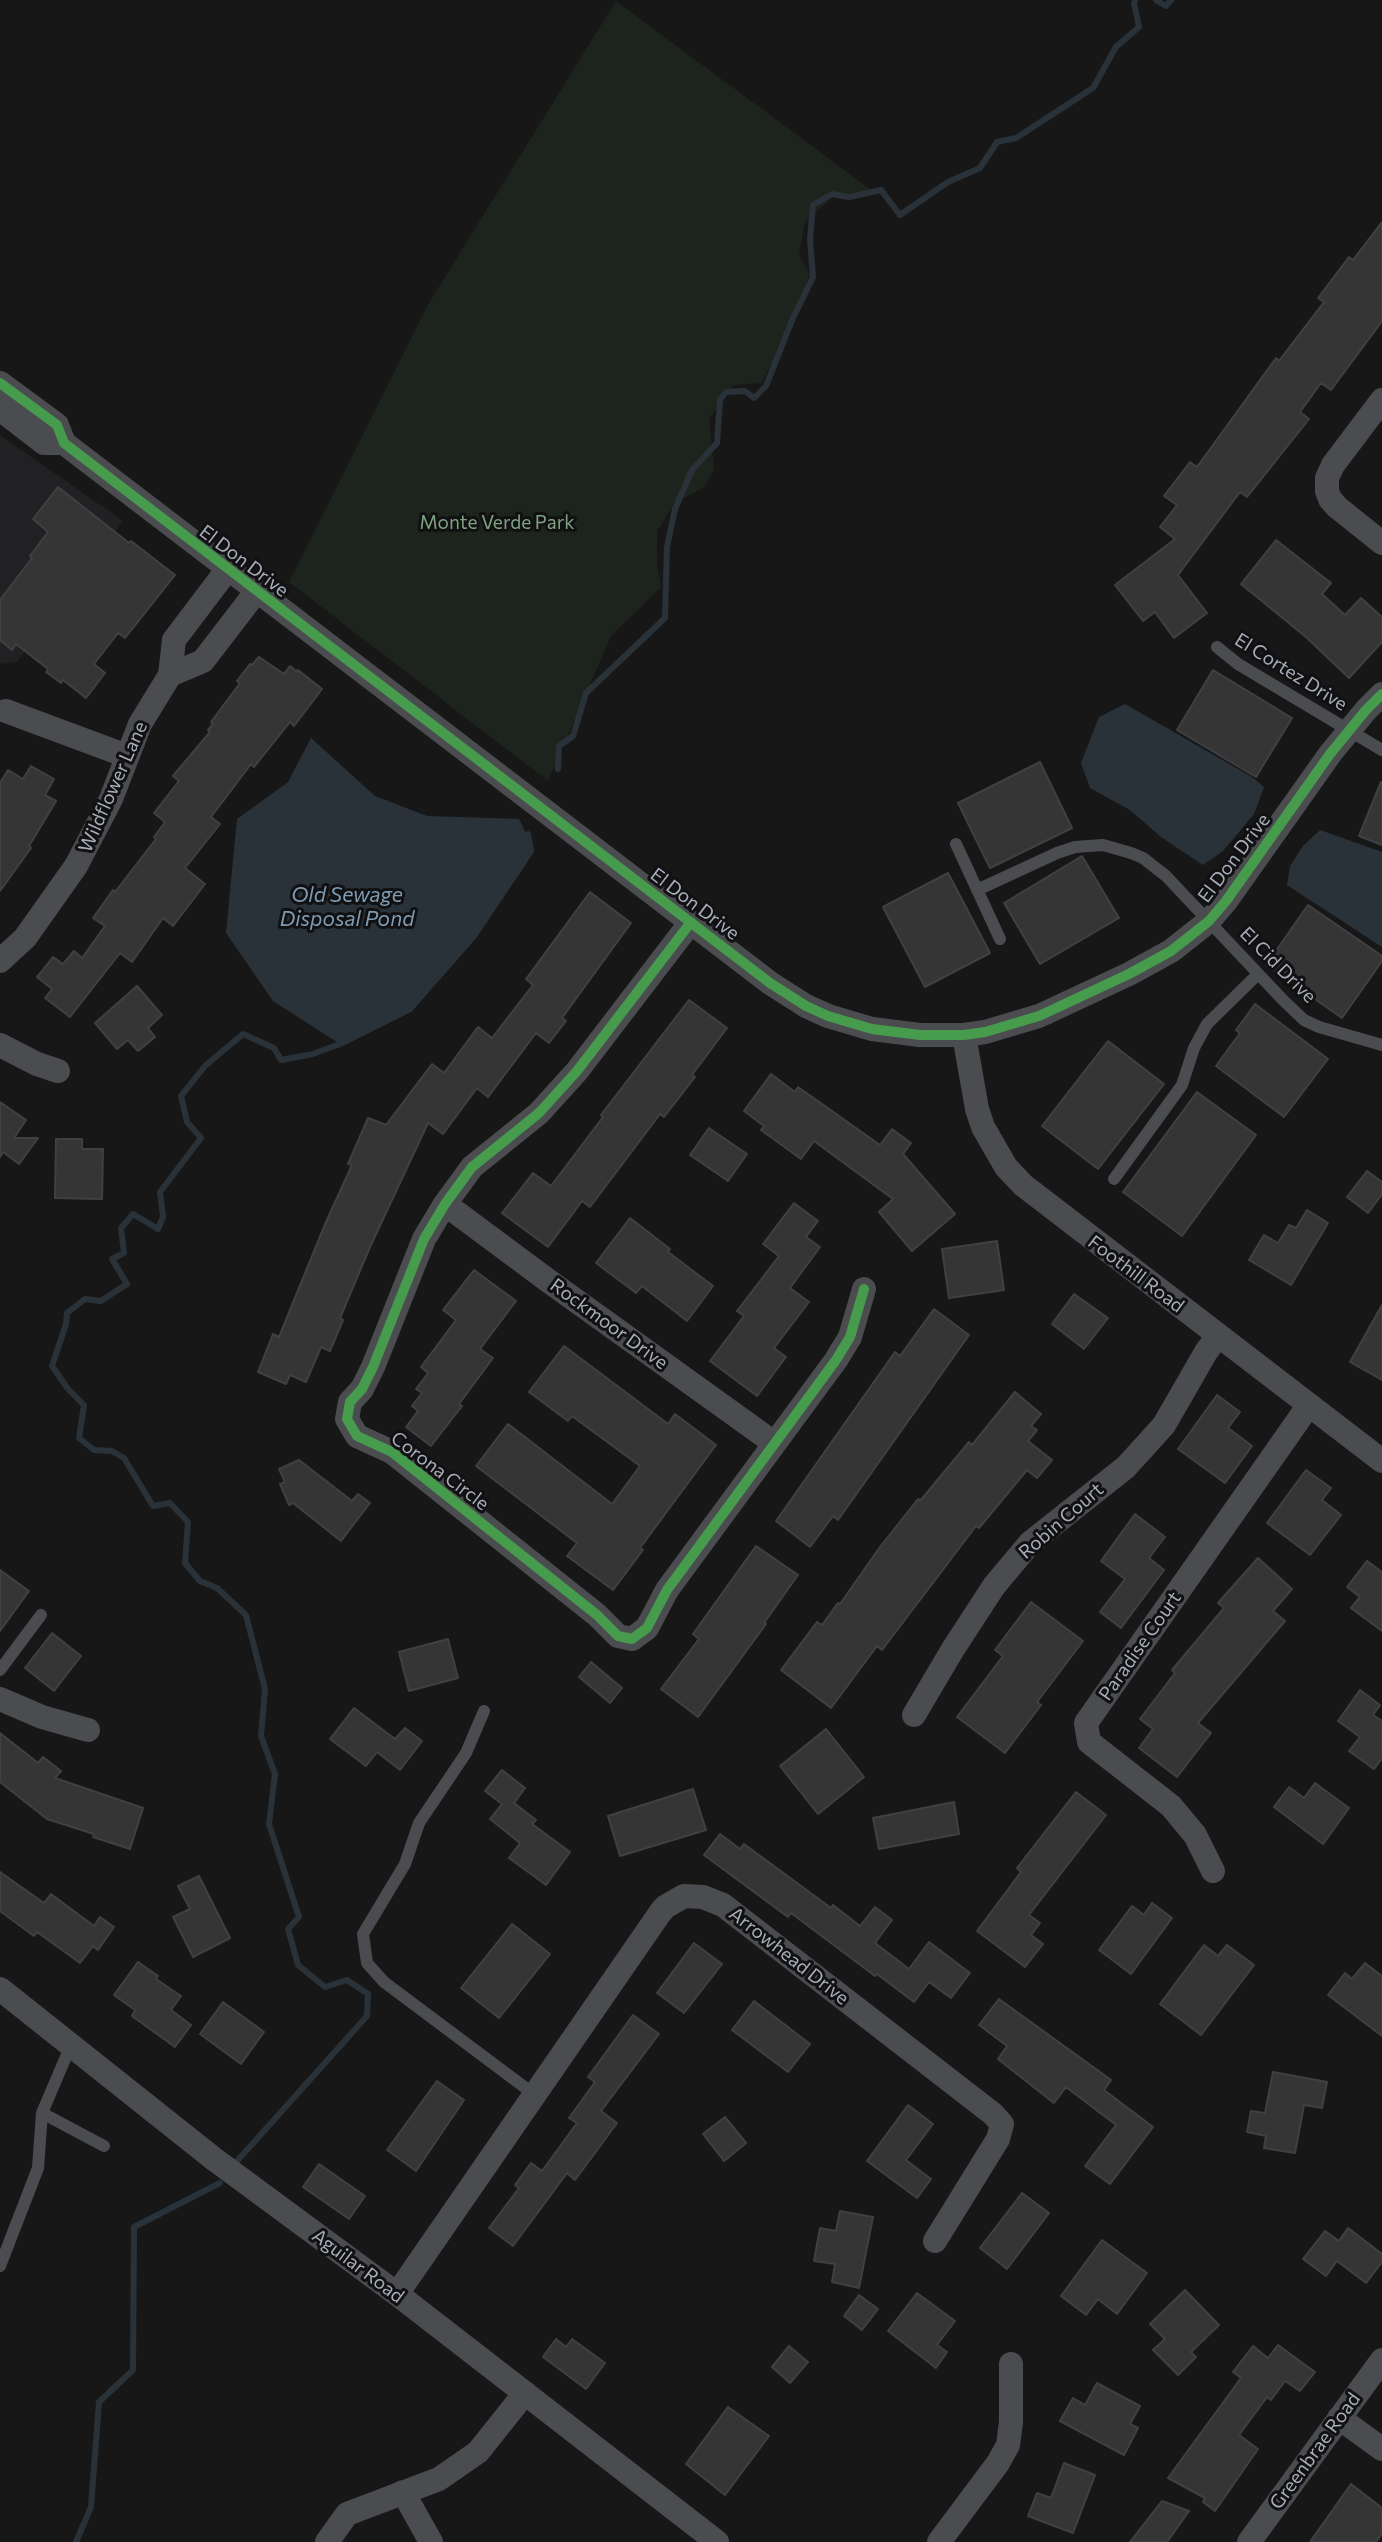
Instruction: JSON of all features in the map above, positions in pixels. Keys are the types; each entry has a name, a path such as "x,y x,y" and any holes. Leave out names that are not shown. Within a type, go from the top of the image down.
{"street":[{"name":"El Don Drive","path":"0,383 57,425 64,443 227,570 790,997 828,1016 895,1033 964,1035 1013,1025 1050,1011 1171,951 1209,921 1244,878 1348,731 1382,694"},
{"path":"1382,400 1333,465 1327,478 1327,491 1337,507 1382,543"},
{"name":"El Don Drive","path":"0,409 44,443 64,443"},
{"name":"Wildflower Lane","path":"0,961 24,938 76,866 111,799 140,724 170,675 174,640 227,570"},
{"path":"170,675 202,661 256,592"},
{"path":"6,710 127,756"},
{"name":"Corona Circle","path":"691,922 577,1071 539,1113 472,1167 445,1204 424,1239 362,1389 350,1402 347,1419 357,1436 392,1452 597,1615 618,1636 632,1639 647,1628 667,1590 836,1360 850,1337 864,1289"},
{"name":"Foothill Road","path":"964,1035 980,1118 994,1149 1023,1185 1382,1461"},
{"path":"0,1045 37,1064 58,1071"},
{"name":"Rockmoor Drive","path":"445,1204 774,1443"},
{"name":"Robin Court","path":"914,1715 994,1586 1030,1543 1126,1467 1164,1425 1218,1336"},
{"name":"Paradise Court","path":"1213,1871 1195,1835 1171,1806 1089,1742 1086,1723 1309,1405"},
{"path":"0,1699 42,1717 88,1730"},
{"name":"Arrowhead Drive","path":"397,2294 665,1907 684,1896 703,1897 723,1905 982,2105 1002,2124 998,2138 935,2241"},
{"name":"Aguilar Road","path":"0,1989 215,2159 397,2294 717,2542"},
{"name":"Greenbrae Road","path":"1249,2542 1382,2360"},
{"path":"939,2542 998,2463 1008,2445 1011,2422 1011,2364"},
{"path":"327,2542 347,2514 439,2479 478,2452 525,2393"},
{"path":"1339,2418 1382,2449"},
{"path":"403,2492 431,2542"}],"lane":[{"name":"El Cortez Drive","path":"1217,647 1238,664 1382,750"},
{"path":"956,844 1000,939"},
{"name":"El Cid Drive","path":"977,890 1075,847 1103,845 1131,853 1154,866 1304,1020 1382,1045"},
{"path":"1114,1179 1182,1084 1194,1048 1207,1024 1258,974"},
{"path":"0,1670 41,1615"},
{"path":"484,1711 466,1753 419,1823 405,1864 363,1934 367,1962 384,1982 535,2095"},
{"path":"0,2266 38,2168 42,2113 71,2045"},
{"path":"42,2113 104,2146"}],"shaded area":[{"path":"0,435 123,521 17,662 0,664"}],"green space":[{"name":"Monte Verde Park","path":"616,1 871,190 835,195 805,222 799,255 810,275 774,360 761,383 734,385 709,419 714,469 704,487 675,503 657,531 657,564 661,587 611,636 548,781 289,582 429,303"}],"water":[{"path":"1125,704 1252,777 1264,787 1254,814 1223,851 1203,865 1161,837 1130,810 1090,788 1081,763 1099,717"},
{"name":"Old Sewage Disposal Pond","path":"311,738 375,796 427,816 519,819 533,848 474,936 410,1009 340,1044 273,1001 226,933 237,819 288,782"},
{"path":"1320,830 1382,852 1382,947 1287,885 1290,866 1303,846"}],"building":[{"path":"1382,222 1382,321 1331,390 1321,383 1300,412 1309,419 1247,497 1240,492 1178,575 1207,613 1174,638 1155,612 1143,621 1115,585 1175,539 1160,527 1177,505 1164,496 1190,462 1197,467 1276,358 1279,361 1324,302 1318,298 1349,257 1353,260"},
{"path":"58,487 175,575 125,638 118,633 94,664 105,673 86,698 63,680 61,683 46,672 48,669 16,644 12,650 0,640 0,600 48,532 33,519"},
{"path":"1276,540 1331,583 1322,594 1345,615 1361,598 1382,617 1382,642 1349,678 1306,637 1241,584"},
{"path":"259,657 284,674 290,666 298,670 322,689 294,726 290,722 254,767 251,764 211,817 220,824 185,868 205,884 173,926 163,918 132,962 120,953 70,1017 45,998 52,989 37,977 53,957 63,964 74,951 82,958 105,926 93,918 156,839 154,837 165,822 154,813 179,781 173,776 210,732 208,730 213,724 211,722 240,683 237,681"},
{"path":"1213,670 1292,718 1256,777 1177,730"},
{"path":"1040,762 1072,828 990,868 958,803"},
{"path":"31,766 54,779 45,795 56,801 29,846 31,848 0,891 0,783 8,770 23,779"},
{"path":"1382,782 1382,845 1359,836"},
{"path":"1082,856 1119,918 1040,964 1004,903"},
{"path":"948,873 990,953 925,987 883,907"},
{"path":"590,892 631,923 562,1018 566,1021 549,1043 536,1033 488,1097 477,1088 443,1134 428,1123 370,1247 340,1318 343,1320 330,1351 321,1347 306,1382 290,1375 286,1384 258,1372 273,1334 279,1337 352,1165 348,1164 368,1118 386,1125 432,1064 444,1073 478,1027 492,1038 533,985 526,979"},
{"path":"1308,905 1382,956 1382,961 1342,1018 1266,965"},
{"path":"137,986 162,1015 148,1028 155,1037 138,1051 128,1040 117,1049 95,1023"},
{"path":"689,1000 727,1028 692,1075 695,1077 664,1117 660,1114 590,1207 582,1201 548,1247 502,1213 533,1173 551,1186 603,1117 601,1115"},
{"path":"1255,1004 1328,1059 1284,1117 1216,1066 1240,1033 1236,1030"},
{"path":"1108,1041 1164,1084 1098,1169 1042,1126"},
{"path":"771,1074 795,1092 798,1087 880,1145 892,1129 911,1143 903,1154 955,1214 912,1251 879,1212 893,1199 814,1141 801,1159 761,1130 764,1126 744,1111"},
{"path":"1197,1092 1256,1135 1182,1236 1123,1192"},
{"path":"0,1102 26,1120 14,1138 38,1138 19,1164 3,1152 0,1157"},
{"path":"709,1128 747,1154 728,1181 690,1155"},
{"path":"56,1139 82,1139 82,1149 103,1149 102,1199 55,1198"},
{"path":"1367,1171 1382,1182 1382,1194 1368,1213 1347,1197"},
{"path":"794,1203 818,1221 806,1237 820,1247 790,1288 809,1302 774,1348 786,1357 757,1396 710,1361 744,1316 737,1311 779,1256 763,1244"},
{"path":"1307,1210 1328,1223 1291,1285 1249,1260 1264,1235 1278,1243 1289,1225 1296,1228"},
{"path":"630,1218 670,1249 668,1252 713,1286 687,1321 642,1286 636,1293 596,1263"},
{"path":"997,1241 1004,1290 949,1298 942,1249"},
{"path":"474,1270 516,1301 480,1349 493,1358 459,1404 462,1406 431,1446 406,1427 418,1411 412,1406 422,1393 416,1389 428,1373 421,1367 456,1320 443,1310"},
{"path":"1074,1294 1108,1318 1084,1349 1052,1324"},
{"path":"1382,1305 1382,1380 1350,1362"},
{"path":"934,1309 969,1335 838,1520 833,1516 810,1547 776,1521 895,1352 900,1356"},
{"path":"564,1346 668,1424 675,1414 716,1445 640,1548 643,1550 613,1590 567,1556 577,1543 476,1466 508,1424 612,1504 640,1466 572,1416 568,1421 529,1392"},
{"path":"1015,1392 1041,1414 1031,1426 1037,1430 1028,1441 1052,1460 1037,1478 1027,1470 979,1528 976,1526 882,1650 877,1646 831,1708 781,1670 817,1622 822,1625 838,1603 840,1604 918,1499 920,1501 969,1442 972,1445"},
{"path":"1217,1395 1240,1412 1228,1428 1252,1446 1225,1483 1178,1449"},
{"path":"299,1460 352,1501 358,1494 370,1503 341,1541 293,1503 289,1505 280,1484 285,1482 279,1469"},
{"path":"1306,1470 1331,1488 1322,1500 1341,1515 1310,1555 1267,1523"},
{"path":"1135,1514 1165,1537 1149,1558 1164,1570 1121,1628 1100,1612 1125,1579 1101,1561"},
{"path":"756,1546 798,1575 698,1717 661,1689 699,1639 693,1634"},
{"path":"1258,1558 1292,1589 1273,1611 1285,1621 1198,1723 1211,1733 1177,1777 1139,1748 1153,1729 1140,1719 1175,1673 1172,1670 1224,1608 1218,1603"},
{"path":"1367,1561 1382,1572 1382,1631 1351,1608 1360,1597 1347,1587"},
{"path":"0,1570 29,1591 0,1631"},
{"path":"1031,1602 1083,1641 1037,1702 1041,1705 1005,1753 957,1717 1003,1656 995,1650"},
{"path":"52,1633 81,1656 54,1691 25,1668"},
{"path":"448,1639 458,1678 409,1691 399,1652"},
{"path":"591,1662 622,1688 610,1703 579,1677"},
{"path":"1360,1690 1380,1705 1373,1715 1382,1721 1382,1758 1374,1769 1349,1751 1360,1737 1338,1721"},
{"path":"354,1708 395,1739 405,1728 422,1741 400,1770 377,1752 366,1766 330,1739"},
{"path":"826,1729 864,1777 818,1814 780,1766"},
{"path":"0,1733 38,1763 43,1757 61,1771 55,1778 143,1808 130,1849 47,1819 0,1782"},
{"path":"502,1770 525,1788 514,1803 536,1820 532,1824 570,1852 546,1885 509,1858 520,1843 490,1819 502,1804 485,1791"},
{"path":"1315,1783 1349,1808 1323,1844 1274,1807 1289,1787 1304,1798"},
{"path":"693,1789 706,1830 620,1856 608,1816"},
{"path":"1076,1792 1106,1815 1029,1915 1040,1923 1031,1935 1043,1944 1025,1967 977,1931 1021,1872 1017,1868"},
{"path":"954,1802 959,1834 879,1849 873,1818"},
{"path":"720,1834 740,1849 744,1844 860,1926 875,1907 892,1920 875,1943 909,1969 929,1942 970,1973 951,1998 929,1982 914,2002 791,1913 788,1917 704,1855"},
{"path":"0,1872 44,1903 51,1894 94,1926 100,1917 114,1927 98,1950 93,1946 80,1963 37,1932 34,1936 0,1911"},
{"path":"199,1876 230,1938 193,1957 173,1917 190,1909 178,1886"},
{"path":"1152,1903 1172,1918 1131,1974 1099,1950 1132,1906 1144,1915"},
{"path":"512,1924 550,1954 499,2018 461,1988"},
{"path":"694,1943 722,1964 684,2013 657,1993"},
{"path":"1204,1945 1218,1956 1227,1945 1254,1965 1201,2035 1160,2004"},
{"path":"138,1962 158,1976 156,1979 181,1996 171,2010 191,2025 175,2047 132,2016 135,2010 114,1995"},
{"path":"1365,1963 1382,1976 1382,2036 1328,1995 1345,1973 1352,1979"},
{"path":"999,1999 1111,2080 1104,2090 1153,2127 1110,2184 1085,2166 1116,2125 1066,2087 1054,2103 998,2059 1007,2046 979,2025"},
{"path":"754,2001 810,2044 788,2072 732,2030"},
{"path":"223,2002 264,2032 241,2064 200,2034"},
{"path":"633,2015 659,2034 601,2111 617,2123 575,2180 567,2173 513,2246 489,2228 519,2188 515,2185 531,2163 542,2171 577,2123 569,2118 595,2082 588,2077"},
{"path":"1273,2072 1327,2082 1322,2108 1304,2105 1295,2153 1264,2148 1266,2136 1247,2132 1251,2111 1265,2113"},
{"path":"437,2081 464,2100 416,2171 387,2150"},
{"path":"908,2105 933,2124 906,2160 931,2179 917,2198 867,2161"},
{"path":"725,2117 746,2143 724,2161 703,2134"},
{"path":"319,2164 365,2196 349,2219 303,2187"},
{"path":"1022,2193 1049,2213 1007,2269 980,2248"},
{"path":"840,2211 873,2217 859,2288 832,2282 835,2264 814,2261 820,2228 836,2231"},
{"path":"1348,2228 1382,2254 1382,2262 1366,2283 1337,2261 1326,2276 1303,2259 1325,2231 1339,2241"},
{"path":"1102,2240 1147,2273 1117,2314 1098,2299 1086,2315 1061,2296"},
{"path":"1185,2290 1219,2325 1191,2352 1196,2357 1178,2375 1153,2350 1165,2339 1150,2324"},
{"path":"917,2293 955,2321 937,2345 947,2352 936,2368 888,2331"},
{"path":"859,2295 878,2309 862,2330 844,2316"},
{"path":"556,2339 566,2347 572,2339 605,2363 586,2389 543,2357"},
{"path":"1278,2345 1315,2372 1300,2391 1285,2381 1271,2400 1267,2397 1239,2435 1258,2449 1215,2511 1203,2502 1205,2498 1168,2478 1241,2378 1233,2372 1253,2346 1268,2358"},
{"path":"789,2346 808,2362 790,2383 772,2367"},
{"path":"1097,2383 1140,2406 1130,2424 1138,2428 1124,2455 1060,2421 1073,2398 1085,2405"},
{"path":"728,2407 769,2436 725,2495 686,2464"},
{"path":"1064,2463 1095,2475 1073,2533 1028,2516 1037,2493 1051,2498"},
{"path":"1351,2484 1382,2508 1382,2533 1376,2542 1310,2542"},
{"path":"1162,2501 1189,2511 1167,2542 1130,2542"}],"waterway":[{"path":"558,769 559,746 573,736 586,693 665,618 667,547 675,509 692,470 717,443 720,400 726,392 745,391 754,398 766,386 793,318 813,277 810,240 813,205 832,194 849,197 881,190 900,215 948,182 980,168 997,142 1016,138 1093,88 1116,47 1139,27 1135,0"},
{"path":"1156,0 1166,6 1171,0"},
{"path":"238,2160 367,2016 368,1994 347,1980 325,1987 298,1965 288,1929 299,1917 269,1824 275,1774 261,1736 265,1689 246,1615 217,1588 200,1581 185,1563 188,1522 170,1503 153,1506 124,1458 112,1451 94,1450 79,1438 84,1405 68,1389 52,1366 67,1313 85,1299 101,1301 127,1284 112,1259 124,1253 121,1228 133,1214 158,1229 163,1217 160,1192 201,1138 187,1122 181,1096 205,1066 243,1034 274,1048 281,1060 313,1054 340,1044 410,1009 474,936 531,851 528,834"},
{"path":"76,2542 91,2507 99,2402 133,2370 134,2227 220,2183"}],"cycle path":[{"path":"0,383 57,425 64,443 770,983 806,1006 828,1016 872,1029 920,1035 985,1032 1039,1016 1171,951 1209,921 1226,901 1330,754 1382,694"},
{"path":"691,922 577,1071 539,1113 472,1167 445,1204 424,1239 373,1367 362,1389 350,1402 347,1419 357,1436 392,1452 597,1615 618,1636 632,1639 647,1628 667,1590 836,1360 850,1337 864,1289"}]}
